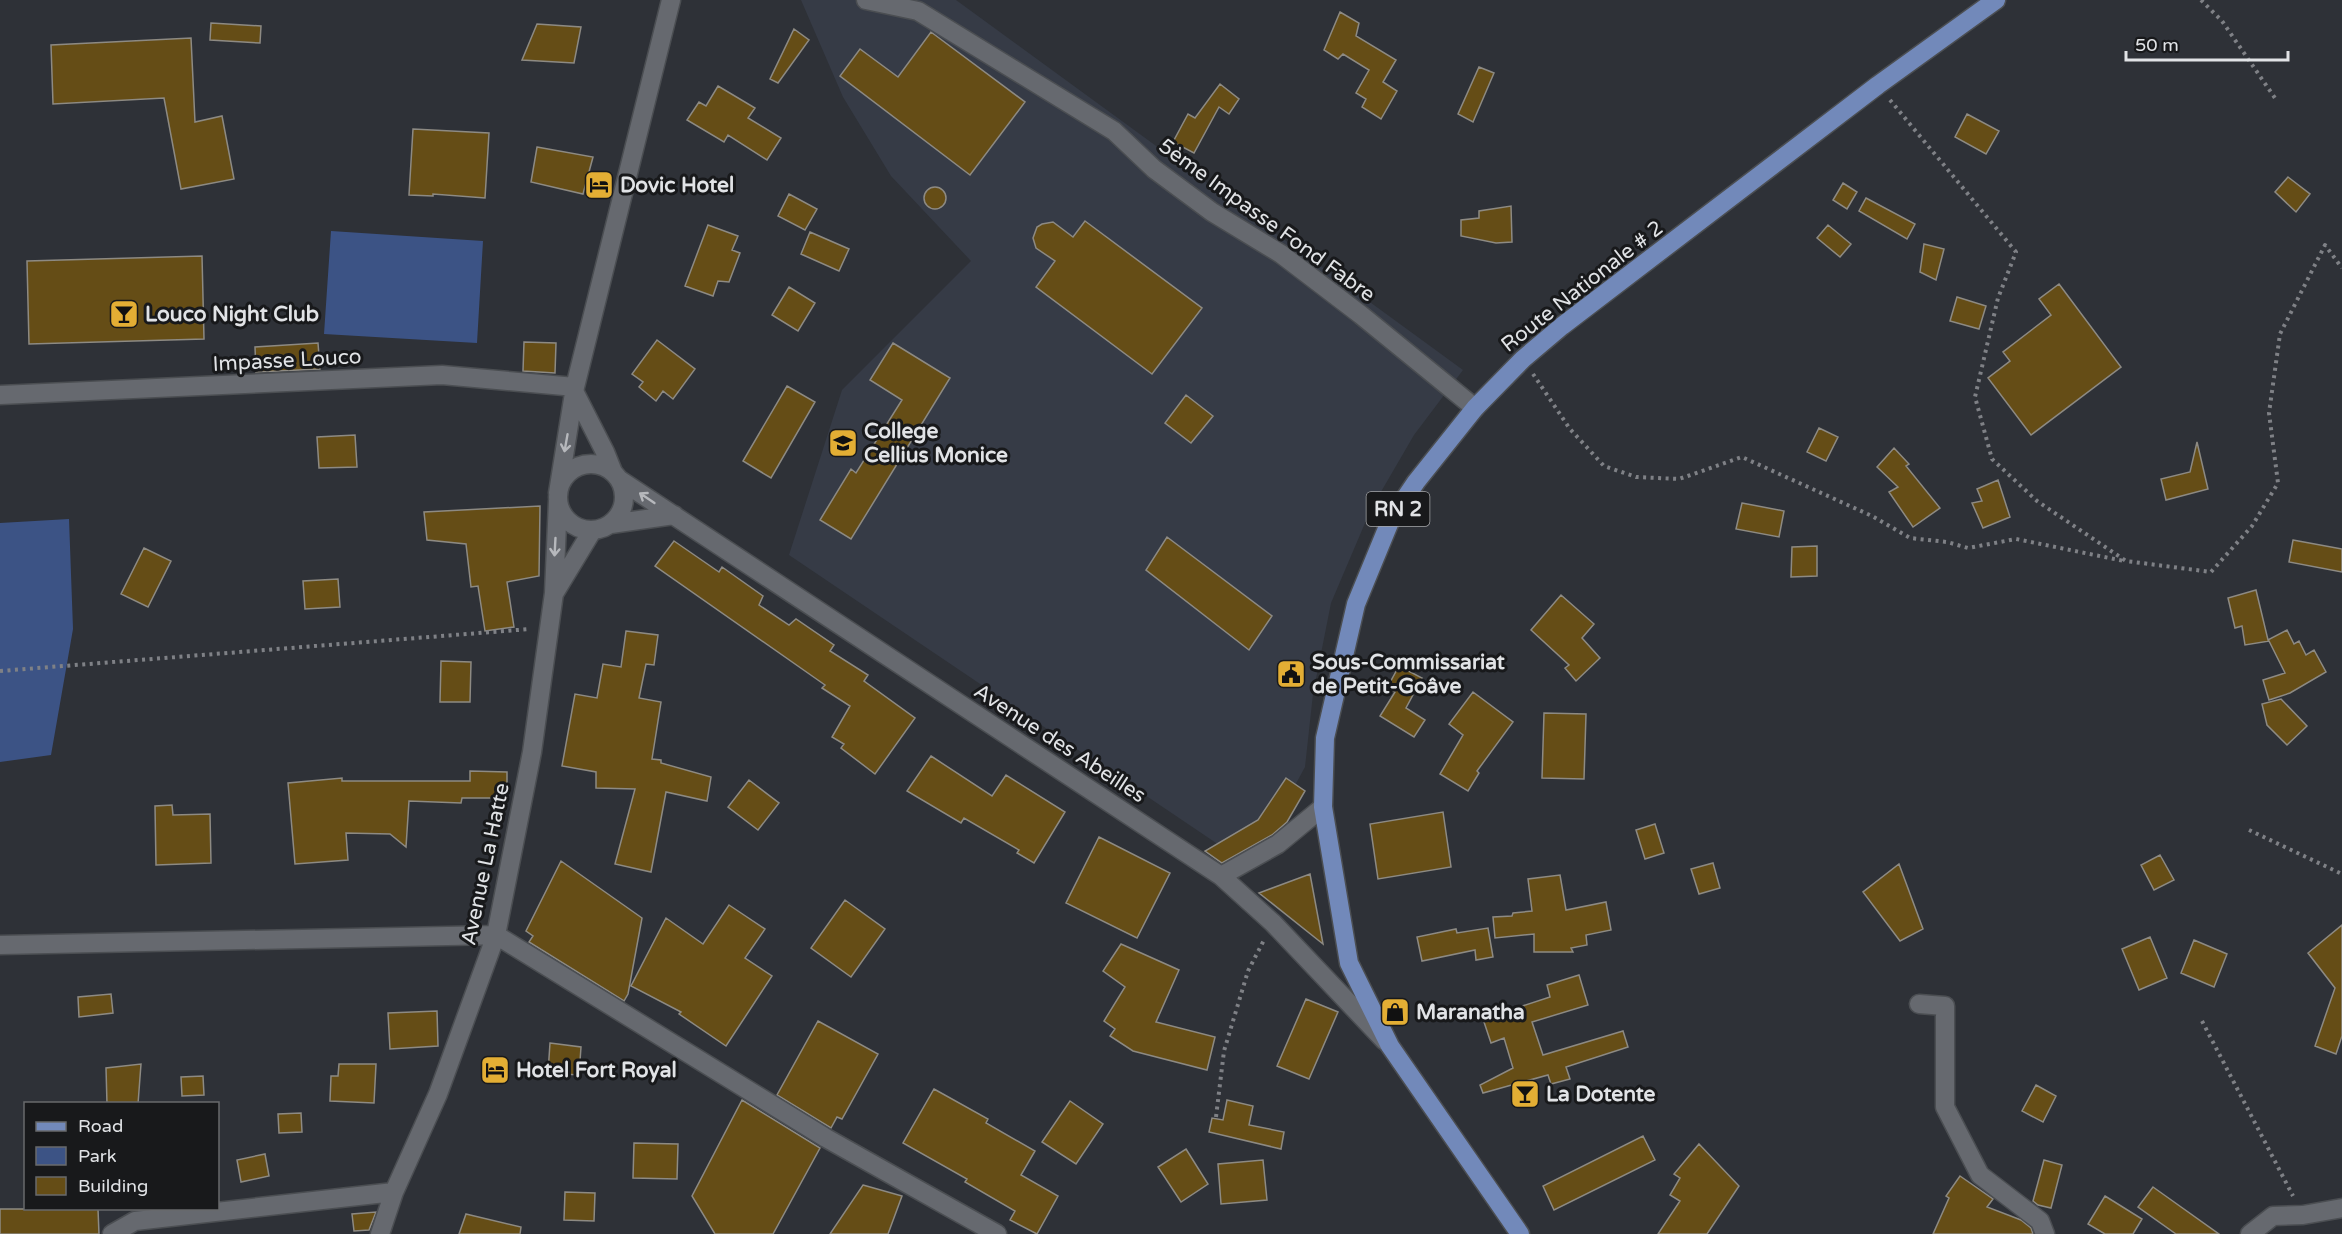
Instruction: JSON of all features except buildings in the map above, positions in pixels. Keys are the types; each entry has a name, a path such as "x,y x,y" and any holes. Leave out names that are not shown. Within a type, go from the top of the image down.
{"main road":[{"name":"Route Nationale # 2","path":"1520,1234 1390,1046 1349,963 1323,807 1325,738 1356,604 1391,519 1416,482 1475,408 1523,359 1878,85 1996,0"}],"street":[{"name":"Avenue La Hatte","path":"380,1234 394,1192 438,1094 496,935 531,752 549,628 554,593 558,497 575,390 671,0"},
{"name":"5ème Impasse Fond Fabre","path":"866,0 918,11 1114,131 1154,170 1212,212 1281,254 1361,315 1475,408"},
{"name":"Impasse Louco","path":"0,395 442,375 575,390"},
{"path":"575,390 624,490 625,501 622,510 611,524"},
{"path":"617,476 604,465 593,463 582,465 566,475 558,497 560,510 573,525 592,531 611,524 674,515"},
{"name":"Avenue des Abeilles","path":"617,476 1221,876 1273,923 1390,1046"},
{"name":"Avenue La Hatte","path":"554,593 592,531"},
{"path":"1221,876 1278,844 1323,807"},
{"path":"0,945 496,935 826,1138 997,1234"},
{"path":"1919,1004 1945,1006 1945,1107 1974,1165 1980,1174 2040,1221 2045,1234"},
{"path":"112,1234 135,1221 394,1192"},
{"path":"2250,1234 2273,1216 2303,1215 2342,1208"}],"path":[{"path":"2201,0 2222,21 2277,101"},
{"path":"1878,85 2016,252 1998,298 1975,397 1992,459 2037,501 2126,561"},
{"path":"1523,359 1570,429 1604,466 1635,477 1679,479 1742,457 1872,516 1910,538 1947,542 1968,548 2016,539 2126,561 2211,572 2252,526 2278,483 2269,413 2280,333 2325,245 2342,268"},
{"path":"0,671 549,628"},
{"path":"2249,830 2342,874"},
{"path":"1215,1117 1228,1040 1248,971 1273,923"},
{"path":"2202,1021 2303,1215"}],"shaded area":[{"path":"801,0 956,0 1463,370 1414,435 1371,509 1331,603 1313,694 1305,767 1274,824 1228,851 789,555 842,390 971,261 891,176 843,97"}],"green space":[{"path":"331,231 483,241 477,343 324,334"},
{"path":"69,519 73,629 51,755 0,762 0,523"}],"place":[{"name":"Dovic Hotel","path":"599,185"},
{"name":"Louco Night Club","path":"124,314"},
{"name":"College Cellius Monice","path":"843,443"},
{"name":"Sous-Commissariat de Petit-Goâve","path":"1291,674"},
{"name":"Maranatha","path":"1395,1012"},
{"name":"Hotel Fort Royal","path":"495,1070"},
{"name":"La Dotente","path":"1525,1094"}]}
